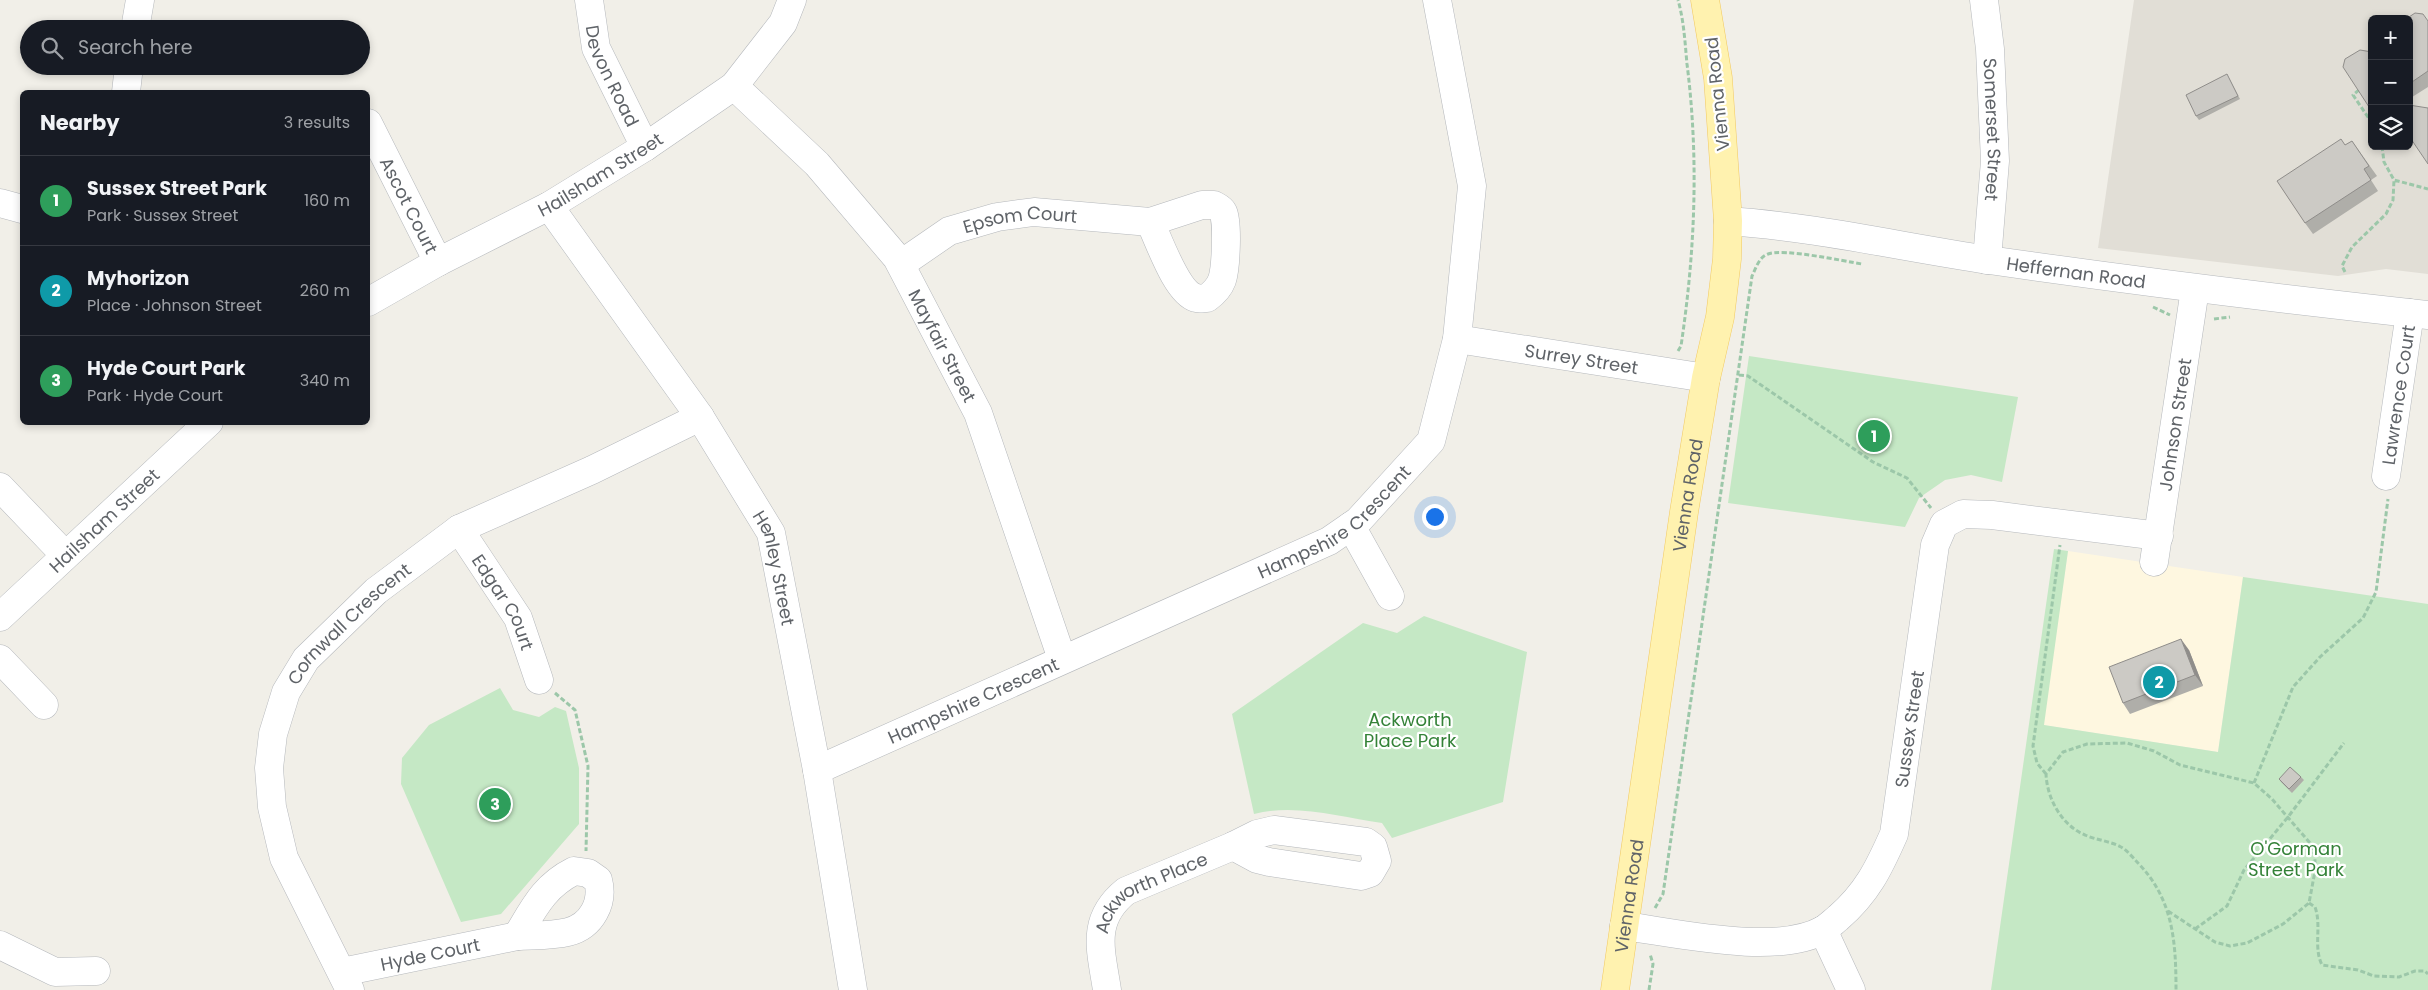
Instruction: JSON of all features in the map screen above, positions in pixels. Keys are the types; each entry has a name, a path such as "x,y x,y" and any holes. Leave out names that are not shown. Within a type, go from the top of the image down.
{"main road":[{"name":"Vienna Road","path":"1615,990 1706,378 1720,317 1728,259 1728,221 1718,78 1705,0"}],"street":[{"path":"137,20 140,0"},
{"name":"Devon Road","path":"590,0 596,48 645,147"},
{"name":"Hailsham Street","path":"370,301 438,262 549,206 645,147 734,86 782,23 792,0"},
{"name":"Hampshire Crescent","path":"817,770 1329,540 1358,521 1430,441 1457,339 1472,186 1437,0"},
{"name":"Somerset Street","path":"1984,0 1990,49 1995,162 1987,260"},
{"path":"126,90 128,75"},
{"name":"Mayfair Street","path":"734,86 817,164 901,264 978,413 1062,659"},
{"name":"Ascot Court","path":"370,127 438,262"},
{"path":"0,203 20,209"},
{"name":"Henley Street","path":"549,206 700,417 771,533 817,770 854,990"},
{"name":"Epsom Court","path":"901,264 948,231 997,217 1034,212 1150,222"},
{"name":"Heffernan Road","path":"1728,221 1774,224 1987,260 2195,289 2419,314"},
{"name":"Johnson Street","path":"2063,523 2156,549 2195,289"},
{"name":"Lawrence Court","path":"2386,476 2419,314"},
{"name":"Surrey Street","path":"1457,339 1706,378"},
{"name":"Cornwall Crescent","path":"346,981 284,858 272,807 269,768 273,734 286,692 306,659 376,591 459,529 592,470 700,417"},
{"name":"Hailsham Street","path":"0,617 205,425"},
{"path":"0,487 65,555"},
{"path":"1944,524 1963,514 1992,515 2063,523"},
{"name":"Sussex Street","path":"1624,926 1746,943 1786,941 1823,930 1853,905 1875,877 1894,834 1935,545 1944,524"},
{"path":"1351,526 1390,596"},
{"name":"Edgar Court","path":"459,529 518,618 539,680"},
{"path":"0,659 44,705"},
{"name":"Ackworth Place","path":"1107,990 1100,942 1105,913 1114,900 1126,891 1233,846"},
{"path":"517,936 544,892 558,879 574,871 588,873"},
{"name":"Hyde Court","path":"346,981 517,936 570,932 589,920 598,905 601,892 598,880 588,873"},
{"path":"1823,930 1851,990"},
{"path":"0,945 55,972 96,971"}],"path":[{"path":"1674,353 1681,346 1690,282 1694,239 1696,157 1689,79 1678,0"},
{"path":"2359,90 2353,95 2368,117"},
{"path":"2345,272 2342,266 2352,247 2386,214 2393,200 2394,180 2384,162 2382,150"},
{"path":"2394,180 2428,190"},
{"path":"1654,912 1663,894 1752,276 1759,262 1768,254 1786,253 1863,264"},
{"path":"2152,306 2175,318"},
{"path":"1739,375 1748,376 1873,462 1907,478 1944,524"},
{"path":"2254,783 2293,686 2320,657 2363,618 2376,592 2388,506 2386,476"},
{"path":"2063,523 2033,746 2037,762 2046,774 2047,790 2062,818 2083,835 2122,847 2153,878 2168,911 2176,949 2176,990"},
{"path":"539,680 575,710 588,766 588,873"},
{"path":"2046,774 2062,752 2087,744 2127,743 2154,751 2180,765 2254,783 2310,843 2314,856 2314,885 2308,903 2283,924 2247,943 2230,946 2215,942 2168,911"},
{"path":"2195,929 2227,906 2244,870 2288,818 2344,743"},
{"path":"2308,903 2315,907 2318,914 2318,957 2322,965 2358,970 2374,976 2399,977 2415,971 2425,971 2428,974"},
{"path":"1649,946 1653,964 1649,990"}],"shaded area":[{"path":"2134,0 2428,0 2428,274 2386,269 2338,276 2098,248"},
{"path":"2068,551 2243,577 2218,752 2043,725"}],"green space":[{"path":"1749,356 2018,397 2002,482 1971,475 1945,480 1919,498 1905,527 1728,503"},
{"name":"O'Gorman Street Park","path":"2054,549 2068,551 2044,725 2218,752 2243,577 2428,604 2428,990 1991,990"},
{"name":"Ackworth Place Park","path":"1424,616 1527,652 1503,802 1392,838 1382,823 1302,810 1270,811 1254,814 1232,714 1363,623 1397,633"},
{"path":"500,688 513,710 539,717 555,707 566,711 579,768 579,824 501,914 461,922 401,784 402,758 429,725"}],"building":[{"path":"2415,13 2423,14 2428,21 2428,71 2413,81 2413,15"},
{"path":"2360,50 2368,51 2368,105 2343,67 2345,59"},
{"path":"2227,74 2238,96 2196,116 2186,95"},
{"path":"2413,106 2428,108 2428,164 2413,142"},
{"path":"2341,139 2345,145 2352,141 2369,166 2364,169 2371,180 2305,223 2277,181"},
{"path":"2181,639 2195,675 2123,703 2109,667"},
{"path":"2290,767 2301,777 2289,789 2279,779"}],"place":[{"name":"Sussex Street Park","path":"1874,436"},
{"name":"Myhorizon","path":"2159,682"},
{"name":"Hyde Court Park","path":"495,804"}]}
